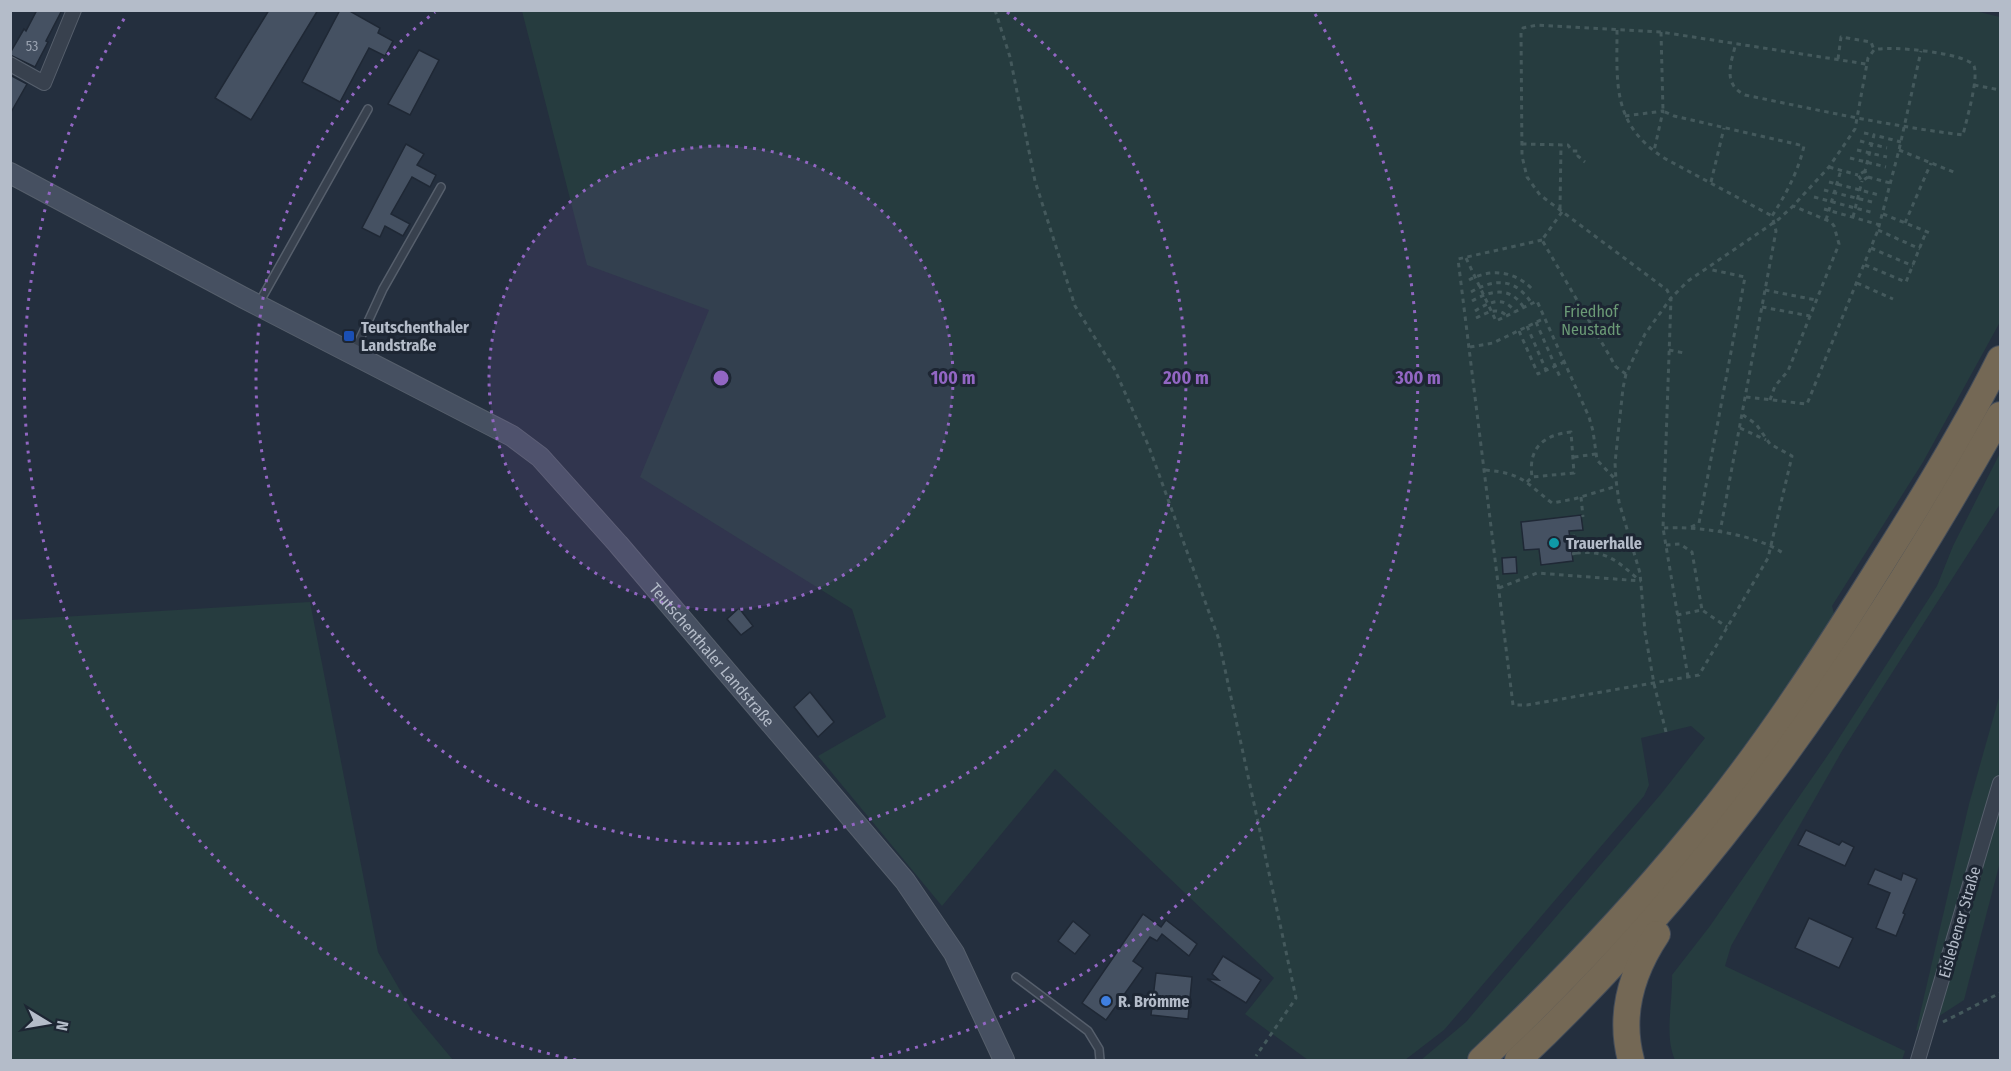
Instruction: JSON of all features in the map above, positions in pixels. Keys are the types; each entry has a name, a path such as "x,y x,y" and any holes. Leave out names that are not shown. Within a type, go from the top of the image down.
{"highway":[{"path":"1481,1060 1544,1000 1628,910 1693,835 1754,755 1839,632 1896,542 2001,358"},
{"path":"1631,1060 1627,1035 1627,1003 1639,964 1651,943 1720,842 1775,769 1861,646 1947,510 2001,415"},
{"path":"1518,1060 1571,1010 1614,964 1720,842"}],"street":[{"path":"10,64 44,83 74,10"},
{"name":"Teutschenthaler Landstraße","path":"10,173 257,305 512,436 547,465 618,544 905,881 954,953 1005,1060"},
{"name":"Eislebener Straße","path":"1918,1060 2001,783"}],"lane":[{"path":"257,305 368,109"},
{"path":"352,354 382,289 441,188"},
{"path":"1016,977 1088,1031 1099,1049 1100,1060"}],"path":[{"path":"995,10 1010,57 1035,181 1075,306 1115,370 1149,447 1218,637 1296,998 1256,1056"},
{"path":"1688,677 1663,528 1671,298 1667,290 1540,195 1527,177 1521,144 1521,31 1523,28 1537,25 1662,32 1866,64"},
{"path":"1617,30 1618,91 1625,116 1638,135 1654,151 1772,216 1776,231 1720,532"},
{"path":"1654,151 1663,111 1662,32"},
{"path":"1838,59 1841,37 1871,42 1874,50"},
{"path":"1666,732 1654,684 1645,632 1640,573 1619,502 1616,480 1616,455 1623,388 1626,375 1645,334 1671,298 1688,281 1774,223 1793,206 1829,166 1855,129 1858,119 1866,64 1874,50 1886,47 1966,60 1974,67 1974,86 1963,135 1904,128 1858,119 1740,93 1732,84 1729,74 1736,43"},
{"path":"1746,397 1807,404 1880,225 1921,51"},
{"path":"1974,86 2001,90"},
{"path":"1625,116 1663,111 1674,116 1804,146 1799,166 1772,216"},
{"path":"1711,182 1724,128"},
{"path":"1864,133 1901,142"},
{"path":"1858,175 1864,171 1874,135"},
{"path":"1860,141 1887,148"},
{"path":"1521,144 1568,145 1572,151 1578,151 1578,156 1585,162"},
{"path":"1561,145 1562,211 1542,240 1458,260 1513,705 1527,705 1699,675 1768,558 1792,456 1740,428"},
{"path":"1857,150 1887,158"},
{"path":"1899,150 1956,172"},
{"path":"1850,158 1886,167"},
{"path":"1905,223 1931,163"},
{"path":"1829,166 1858,175 1862,181"},
{"path":"1826,220 1841,170"},
{"path":"1864,171 1868,177 1890,183"},
{"path":"1853,217 1862,181 1868,177"},
{"path":"1829,182 1879,195"},
{"path":"1824,190 1876,204"},
{"path":"1814,197 1874,213"},
{"path":"1770,400 1775,386 1788,370 1839,244 1834,225 1793,206"},
{"path":"1824,209 1880,225"},
{"path":"1865,265 1906,282 1928,233 1883,214"},
{"path":"1878,230 1920,249"},
{"path":"1542,240 1616,367 1626,375"},
{"path":"1871,248 1913,266"},
{"path":"1466,258 1496,321 1538,302 1589,417 1597,460 1616,480"},
{"path":"1691,527 1699,523 1745,277 1706,268"},
{"path":"1469,280 1488,273 1502,273 1519,278 1532,289"},
{"path":"1471,292 1495,282 1510,284 1523,292 1532,304"},
{"path":"1857,283 1893,299"},
{"path":"1765,290 1816,300"},
{"path":"1472,301 1495,291 1506,293 1517,299 1524,308"},
{"path":"1474,310 1488,303 1503,302 1515,312"},
{"path":"1762,307 1810,316"},
{"path":"1476,318 1491,310 1500,311 1507,316"},
{"path":"1470,347 1494,343 1545,318"},
{"path":"1536,322 1560,377"},
{"path":"1527,326 1546,370"},
{"path":"1519,331 1538,374 1564,362"},
{"path":"1669,350 1684,353"},
{"path":"1743,415 1756,424 1766,440"},
{"path":"1527,482 1532,477 1574,473 1571,432 1555,434 1542,442 1532,462 1532,477"},
{"path":"1573,457 1596,454"},
{"path":"1485,470 1508,473 1527,482 1552,503 1617,486"},
{"path":"1581,497 1583,517"},
{"path":"1663,528 1691,527 1720,532 1772,546 1783,553"},
{"path":"1574,531 1574,553 1596,552 1609,556 1641,581"},
{"path":"1666,545 1680,544 1692,552 1702,610"},
{"path":"1499,588 1537,573 1641,581"},
{"path":"1677,615 1702,610 1727,627"},
{"path":"1927,1032 2001,993"}],"green space":[{"name":"Friedhof Neustadt","path":"1971,10 2000,17 2000,322 1923,462 1832,606 1836,621 1703,804 1619,903 1495,1033 1465,1060 1421,1060 1466,1022 1661,794 1705,738 1691,726 1641,738 1649,785 1644,796 1444,1030 1405,1060 1308,1060 1245,1014 1274,978 1055,769 942,906 818,756 886,717 852,609 640,477 709,310 587,265 522,11"},
{"path":"2000,453 2000,504 1842,751 1731,946 1725,966 1905,1051 1902,1060 1675,1060 1669,1029 1672,975 1710,926 1832,749 1937,586 1953,546"},
{"path":"310,602 378,952 412,1011 453,1060 11,1060 11,620"},
{"path":"2000,694 2000,862 1964,1000 1916,1031 1969,804"}],"building":[{"path":"37,10 62,10 35,67 10,53 24,29 26,31"},
{"path":"269,10 318,10 251,120 215,98"},
{"path":"340,10 348,10 380,28 378,33 393,41 385,56 369,48 340,102 302,82"},
{"path":"419,50 439,60 410,115 388,104"},
{"path":"10,75 27,84 10,114"},
{"path":"406,144 424,154 417,165 436,175 430,187 412,177 391,214 410,224 403,236 385,226 380,237 362,228"},
{"name":"Trauerhalle","path":"1581,515 1583,530 1569,531 1573,561 1541,565 1539,549 1524,550 1521,522"},
{"path":"1516,557 1517,573 1503,574 1502,558"},
{"path":"739,608 753,626 741,635 727,619"},
{"path":"810,692 834,722 818,737 794,707"},
{"path":"1806,830 1839,845 1842,841 1854,847 1845,866 1798,845"},
{"path":"1875,869 1901,880 1903,873 1917,879 1896,936 1876,928 1890,893 1868,884"},
{"path":"1143,914 1161,927 1166,920 1197,944 1189,956 1162,934 1157,941 1150,937 1133,961 1143,968 1106,1020 1082,1003"},
{"path":"1809,918 1853,938 1839,968 1795,948"},
{"path":"1073,921 1090,935 1075,954 1058,941"},
{"path":"1223,956 1261,980 1246,1003 1207,979 1219,980 1212,974"},
{"path":"1156,973 1192,977 1188,1019 1151,1015"}],"place":[{"name":"Teutschenthaler Landstraße","path":"349,336"},
{"name":"Trauerhalle","path":"1554,543"},
{"name":"R. Brömme","path":"1106,1001"}]}
